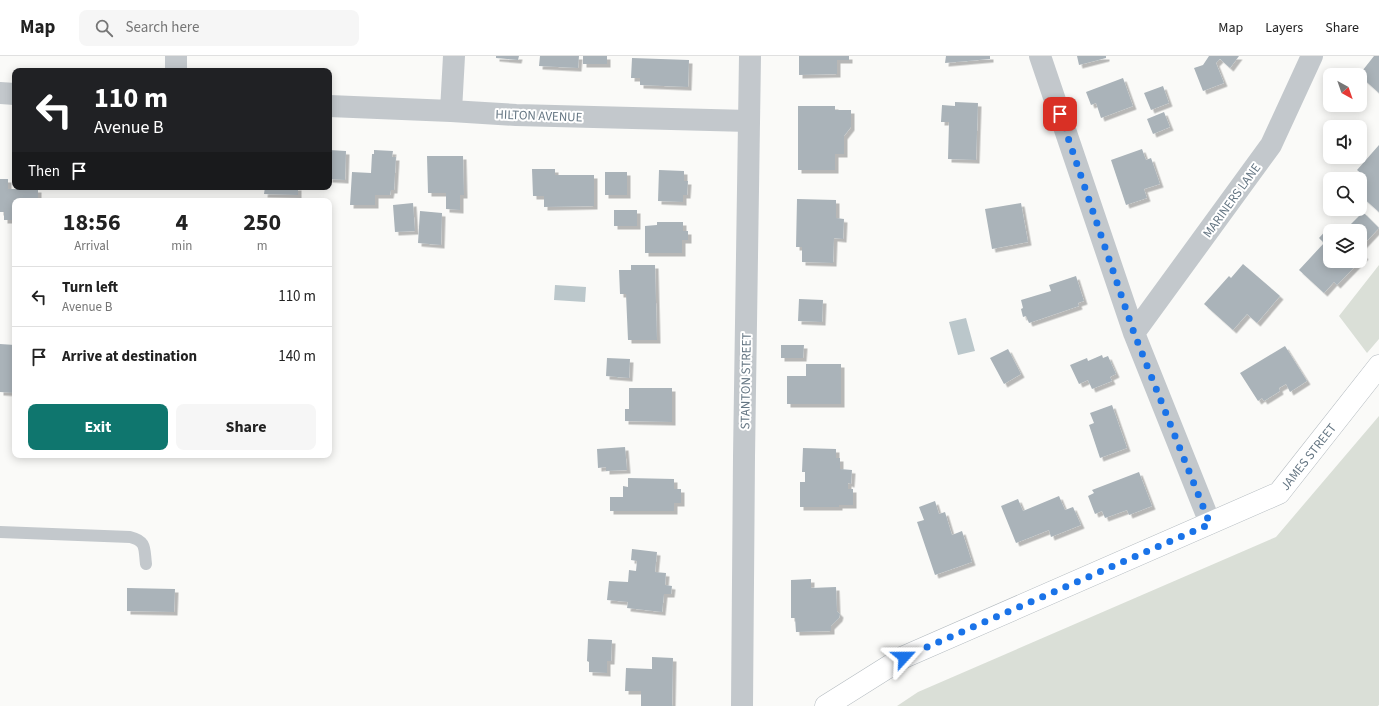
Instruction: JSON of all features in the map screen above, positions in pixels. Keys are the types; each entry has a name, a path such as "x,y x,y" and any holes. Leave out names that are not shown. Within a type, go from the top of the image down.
{"main road":[{"name":"JAMES STREET","path":"826,706 904,657 1279,493 1379,366"}],"street":[{"path":"176,56 176,68"},
{"path":"451,111 454,56"},
{"name":"STANTON STREET","path":"742,706 750,56"},
{"path":"1040,56 1134,333 1210,524"},
{"name":"MARINERS LANE","path":"1134,333 1271,146 1312,56"},
{"path":"0,93 12,94"},
{"name":"HILTON AVENUE","path":"332,106 516,114 749,121"}],"lane":[{"path":"0,532 130,537 139,539 143,543 146,564"}],"shaded area":[{"path":"1379,265 1379,339 1367,353 1339,316"},
{"path":"555,285 586,287 585,302 554,300"},
{"path":"966,318 975,351 958,355 949,322"},
{"path":"1379,416 1378,706 897,706 918,692 1276,537"}],"building":[{"path":"496,56 519,56 518,60 496,58"},
{"path":"540,56 579,56 578,68 539,66"},
{"path":"583,56 607,56 607,64 583,64"},
{"path":"799,56 849,56 849,60 837,60 837,74 799,75"},
{"path":"946,56 990,56 990,59 945,63"},
{"path":"1077,56 1106,56 1106,58 1079,65"},
{"path":"1209,56 1239,56 1230,68 1220,59 1216,63 1224,83 1203,91 1194,68 1203,65"},
{"path":"1374,56 1379,56 1379,93 1367,82 1367,68 1365,68"},
{"path":"632,58 689,60 688,87 640,85 640,78 631,78"},
{"path":"1123,78 1133,106 1101,118 1096,103 1091,105 1086,92"},
{"path":"1163,86 1169,103 1151,110 1144,93"},
{"path":"955,102 978,103 976,160 948,159 949,122 941,122 942,105 955,106"},
{"path":"798,106 835,106 835,110 851,110 851,127 844,136 844,154 835,154 835,170 798,170"},
{"path":"1164,112 1170,127 1153,134 1147,119"},
{"path":"1379,145 1379,212 1367,201 1367,172 1360,172 1357,170 1362,164 1367,164 1367,159"},
{"path":"1142,149 1146,160 1151,158 1160,184 1144,189 1147,198 1126,205 1111,160"},
{"path":"332,150 346,151 345,180 332,179"},
{"path":"374,150 393,151 392,157 396,157 394,190 391,190 390,195 375,195 375,205 350,205 352,172 371,173 372,154 374,154"},
{"path":"427,156 463,156 464,195 460,195 460,210 446,209 446,193 428,193"},
{"path":"532,169 555,169 555,175 594,175 594,206 544,207 544,196 533,196"},
{"path":"659,170 684,171 684,181 688,181 687,195 683,195 683,202 658,201"},
{"path":"605,172 627,172 627,195 605,195"},
{"path":"0,179 8,179 8,189 38,190 38,198 12,198 12,220 4,220 4,212 0,212"},
{"path":"265,190 298,190 298,195 264,194"},
{"path":"797,199 836,200 836,218 844,219 843,239 834,238 833,263 802,262 802,247 796,247"},
{"path":"413,203 415,231 395,232 393,205"},
{"path":"1021,203 1028,242 992,249 985,209"},
{"path":"614,210 637,210 637,226 614,226"},
{"path":"420,211 442,213 441,245 418,243"},
{"path":"1359,216 1367,216 1379,228 1367,241 1367,224 1351,224"},
{"path":"657,222 683,222 683,231 688,231 688,240 682,240 682,253 645,253 645,226 657,225"},
{"path":"1323,234 1323,242 1319,238"},
{"path":"1323,244 1323,268 1353,268 1337,285 1334,282 1324,293 1299,270"},
{"path":"1243,264 1280,296 1257,323 1247,314 1233,330 1204,304 1229,276 1231,278"},
{"path":"631,265 655,265 657,340 628,340 626,294 620,294 619,270 631,270"},
{"path":"1076,276 1084,301 1078,303 1079,306 1029,323 1026,316 1023,317 1021,300 1051,291 1049,285"},
{"path":"799,299 823,300 822,322 798,321"},
{"path":"0,344 12,345 12,393 0,392"},
{"path":"781,345 804,345 803,358 781,358"},
{"path":"1285,346 1307,381 1290,392 1286,384 1279,388 1280,391 1264,401 1262,398 1258,401 1240,373"},
{"path":"1008,349 1021,374 1004,384 990,358"},
{"path":"1102,355 1103,358 1108,356 1116,374 1110,377 1112,381 1092,389 1088,380 1079,384 1070,365 1087,358 1088,361"},
{"path":"607,358 630,359 629,378 606,376"},
{"path":"806,364 841,364 841,404 787,404 787,376 806,376"},
{"path":"629,388 672,388 672,422 625,421 625,409 629,409"},
{"path":"1112,405 1127,448 1100,458 1089,425 1094,423 1090,413"},
{"path":"625,447 627,470 606,471 606,467 598,468 597,449"},
{"path":"803,448 836,449 836,458 840,458 840,469 852,470 851,484 848,483 848,489 853,489 853,505 839,505 839,507 800,507 800,482 805,482 805,472 802,472"},
{"path":"1139,472 1152,506 1129,515 1127,510 1105,518 1102,511 1095,514 1088,496 1094,493 1092,490"},
{"path":"628,478 674,479 674,489 681,489 681,503 674,503 674,511 610,511 610,497 623,497 623,486 628,487"},
{"path":"1059,496 1065,510 1073,507 1081,525 1051,537 1049,530 1016,543 1001,506 1018,499 1023,511"},
{"path":"935,501 939,514 945,512 952,535 962,531 972,562 935,575 917,522 924,520 919,507"},
{"path":"632,549 657,552 655,572 666,573 665,585 672,586 671,594 664,594 662,612 627,608 628,602 607,600 609,581 628,582 629,570 636,571 637,561 631,560"},
{"path":"811,579 811,588 836,587 837,611 840,614 839,618 831,626 831,631 796,632 795,618 791,618 791,580"},
{"path":"127,588 175,589 174,612 127,611"},
{"path":"588,639 612,640 611,661 607,661 607,673 589,672 589,662 587,661"},
{"path":"652,657 673,658 672,706 641,706 641,691 625,691 626,668 652,669"}],"route":[{"path":"904,657 1210,524 1134,333 1060,114"}]}
